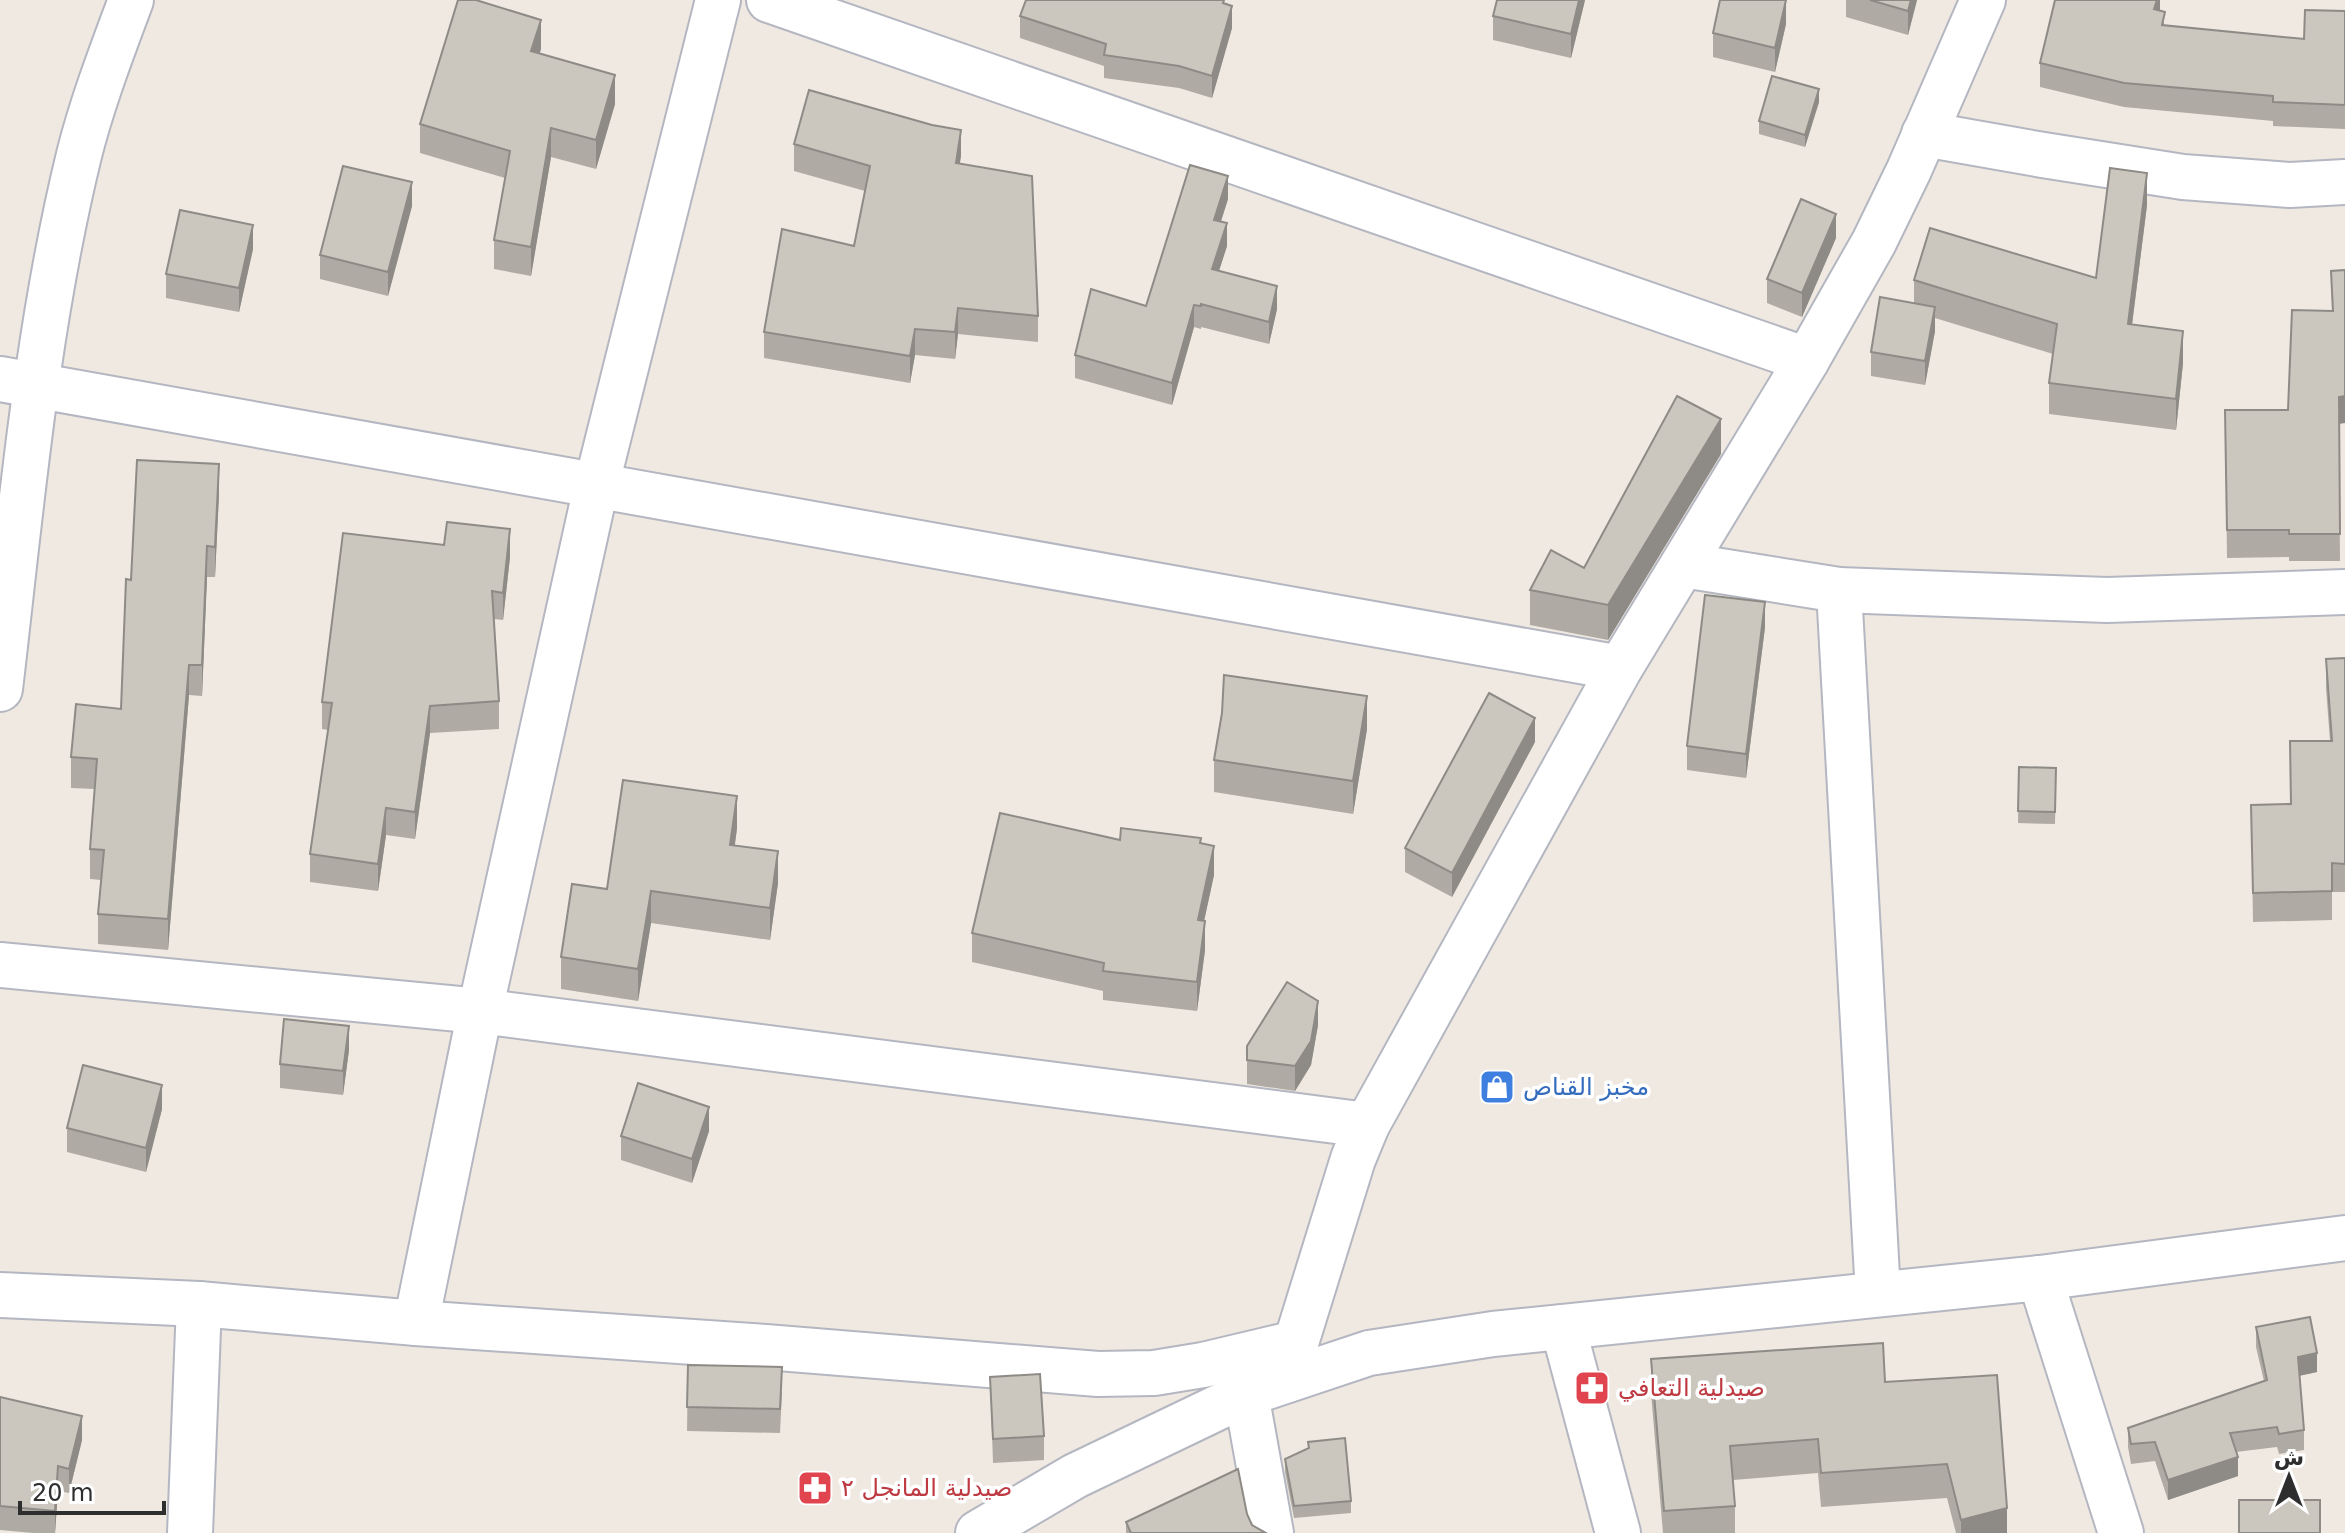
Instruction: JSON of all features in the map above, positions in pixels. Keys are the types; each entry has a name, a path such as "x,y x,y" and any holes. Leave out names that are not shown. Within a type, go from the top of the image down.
{"street":[{"path":"0,689 18,383 56,264 79,153 131,0"},
{"path":"416,1323 480,1011 596,487 718,0"},
{"path":"769,0 1807,360"},
{"path":"978,1533 1075,1476 1246,1394 1291,1361 1353,1159 1367,1125 1620,668 1807,360 1874,242 1983,0"},
{"path":"1924,134 2183,177 2290,185 2345,182"},
{"path":"18,383 1620,668"},
{"path":"1683,565 1839,590 2107,600 2345,592"},
{"path":"1839,590 1878,1294"},
{"path":"0,965 480,1011 1367,1125"},
{"path":"0,1295 199,1304 1098,1374 1154,1373 1203,1365 1369,1353 1493,1334 2040,1278 2345,1238"},
{"path":"2040,1278 2121,1533"},
{"path":"190,1533 199,1304"},
{"path":"1563,1327 1618,1533"},
{"path":"1246,1394 1271,1533"}],"building":[{"path":"458,0 476,0 541,20 531,51 615,75 596,140 551,128 531,247 494,240 510,151 420,124"},
{"path":"1026,0 1224,0 1223,3 1232,6 1212,76 1179,66 1104,55 1106,44 1020,16"},
{"path":"1497,0 1579,0 1571,34 1493,16"},
{"path":"1720,0 1786,0 1775,48 1713,33"},
{"path":"1870,0 1911,0 1908,11"},
{"path":"2055,0 2157,0 2154,9 2165,12 2162,25 2304,39 2305,10 2345,11 2345,105 2273,102 2273,96 2124,83 2040,63"},
{"path":"1772,76 1819,89 1805,135 1759,121"},
{"path":"809,90 932,125 961,130 956,163 1032,176 1038,316 958,308 955,332 915,329 910,356 764,332 782,229 854,246 870,166 794,144"},
{"path":"1190,165 1228,176 1214,220 1227,223 1212,269 1277,286 1269,322 1201,304 1194,305 1172,383 1075,355 1091,289 1146,306"},
{"path":"343,166 412,182 388,272 320,255"},
{"path":"2110,168 2147,173 2128,324 2183,331 2176,399 2049,383 2057,324 1914,280 1930,228 2096,278"},
{"path":"1801,199 1836,214 1802,293 1767,279"},
{"path":"180,210 253,225 239,288 166,274"},
{"path":"2345,270 2345,396 2339,397 2340,534 2227,530 2225,410 2288,410 2292,310 2333,311 2331,271"},
{"path":"1880,297 1935,307 1925,361 1871,352"},
{"path":"1677,396 1721,419 1608,605 1530,590 1551,550 1584,568"},
{"path":"137,460 219,464 215,547 207,546 202,665 189,665 168,919 98,914 104,850 90,849 97,759 71,757 76,704 121,709 126,579 131,580"},
{"path":"447,522 510,529 503,593 492,591 499,701 430,706 415,812 386,808 378,864 310,854 332,703 322,702 343,533 444,545"},
{"path":"1705,595 1765,602 1746,754 1687,746"},
{"path":"2345,658 2345,864 2332,863 2332,891 2253,893 2251,805 2291,804 2290,741 2332,741 2326,659"},
{"path":"1224,675 1367,696 1353,781 1214,760 1222,713"},
{"path":"1489,693 1535,718 1452,873 1405,848"},
{"path":"2019,767 2056,768 2055,812 2018,811"},
{"path":"623,780 737,796 730,845 778,851 770,908 651,891 638,969 561,957 572,884 607,889"},
{"path":"1000,813 1120,840 1121,828 1201,838 1200,843 1214,846 1198,920 1205,921 1197,982 1103,971 1104,963 972,933"},
{"path":"1287,982 1318,1001 1311,1041 1295,1066 1247,1060 1247,1046"},
{"path":"284,1019 349,1026 343,1071 280,1064"},
{"path":"83,1065 162,1085 146,1148 67,1128"},
{"path":"638,1083 709,1107 692,1159 621,1136"},
{"path":"2310,1317 2317,1353 2298,1357 2304,1430 2279,1434 2277,1427 2230,1433 2238,1457 2168,1480 2155,1442 2131,1444 2128,1428 2267,1380 2256,1327"},
{"path":"1883,1343 1885,1382 1997,1375 2007,1508 1961,1520 1947,1464 1821,1473 1818,1439 1730,1446 1735,1506 1664,1511 1651,1359"},
{"path":"688,1365 782,1367 780,1409 687,1407"},
{"path":"1040,1374 1044,1436 993,1439 990,1377"},
{"path":"0,1397 82,1416 69,1469 58,1466 55,1511 0,1506"},
{"path":"1345,1438 1351,1501 1294,1506 1285,1459 1309,1448 1308,1442"},
{"path":"1238,1469 1247,1514 1252,1525 1266,1533 1131,1533 1126,1522"},
{"path":"2239,1500 2320,1500 2320,1533 2239,1533"}],"place":[{"name":"مخبز القناص","path":"1497,1087"},
{"name":"صيدلية التعافي","path":"1592,1388"},
{"name":"صيدلية المانجل ٢","path":"815,1488"}]}
